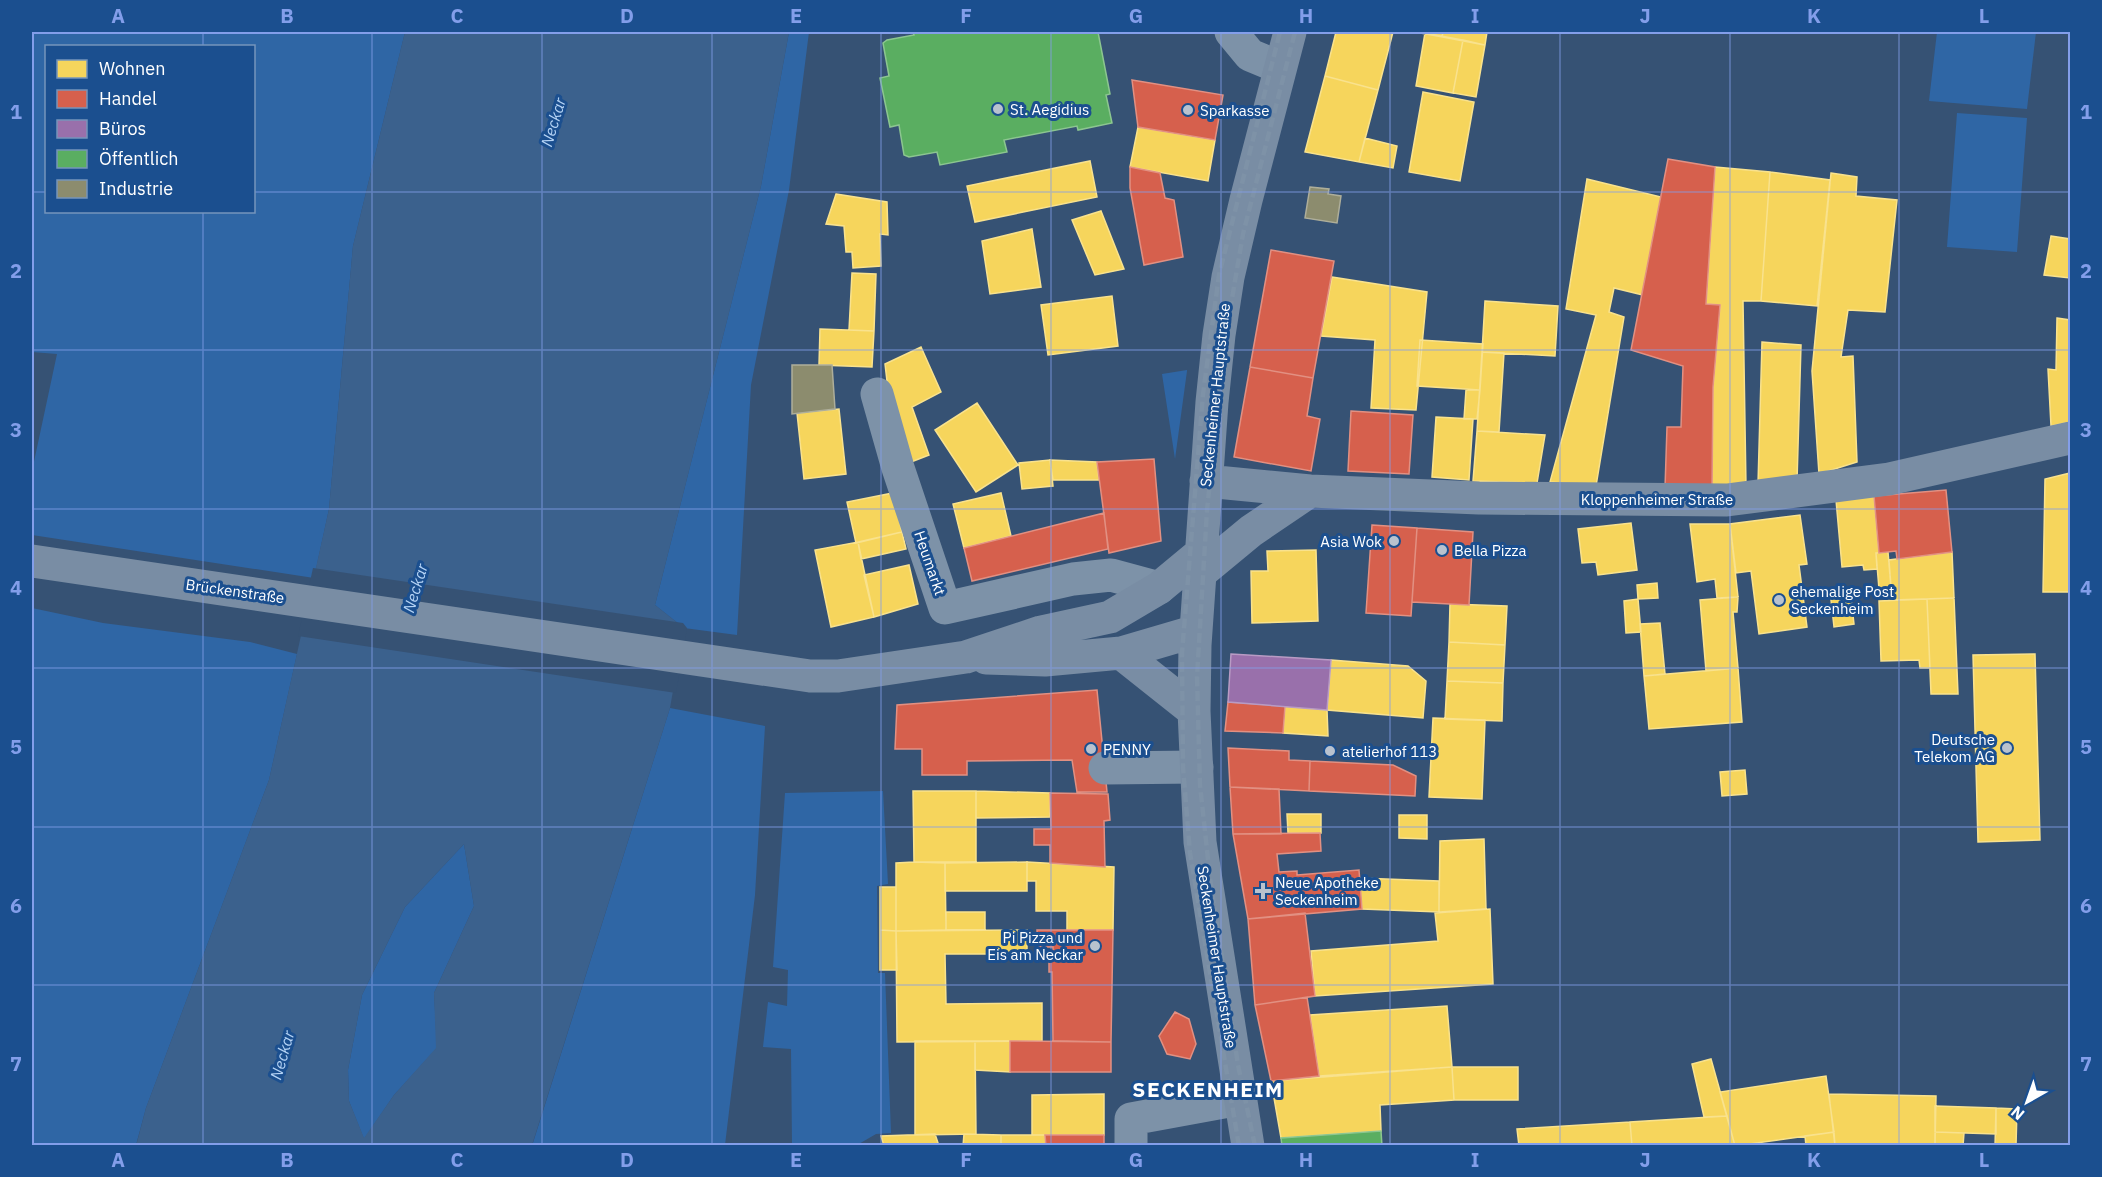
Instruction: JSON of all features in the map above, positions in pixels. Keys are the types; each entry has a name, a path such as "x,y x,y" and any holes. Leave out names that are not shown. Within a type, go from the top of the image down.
{"main road":[{"name":"Seckenheimer Hauptstraße","path":"1248,1146 1200,842 1194,711 1196,631 1213,391 1228,277 1290,32"},
{"name":"Kloppenheimer Straße","path":"1206,481 1310,491 1479,498 1727,500 1888,479 2070,438"},
{"path":"966,657 1041,632 1110,617 1199,564 1310,491"},
{"name":"Brückenstraße","path":"32,561 810,676 838,676 966,657"},
{"path":"966,657 1045,660 1121,653 1196,631"},
{"path":"1121,653 1194,711"}],"street":[{"path":"1231,32 1250,55 1280,67"},
{"name":"Heumarkt","path":"877,394 898,468 945,608 1073,579 1111,575 1159,588"},
{"path":"1073,579 1097,594 1110,617 1121,653"},
{"path":"1105,768 1197,767"},
{"path":"1131,1146 1131,1119 1240,1099"}],"shaded area":[{"path":"32,32 405,32 353,246 329,509 314,578 32,535 32,471 57,354 32,352"},
{"path":"789,32 809,32 789,190 751,385 737,635 684,628 655,605 761,186"},
{"path":"1937,32 2036,32 2027,109 1929,101"},
{"path":"1957,113 2027,118 2017,252 1947,247"},
{"path":"1187,371 1175,459 1162,374"},
{"path":"32,608 103,623 250,642 297,654 269,780 146,1108 136,1145 32,1145"},
{"path":"670,708 765,726 755,895 725,1145 532,1146"},
{"path":"883,791 888,884 877,886 878,973 885,973 891,1133 876,1134 857,1145 792,1145 791,1049 763,1047 768,1002 787,1006 788,970 773,967 785,793"},
{"path":"464,844 474,906 434,993 437,1048 394,1095 364,1139 349,1101 348,1070 362,995 405,907"}],"water":[{"name":"Neckar","path":"405,32 789,32 761,186 655,605 684,628 670,708 532,1145 136,1146 146,1108 269,780 329,509 353,246","holes":["464,844 474,906 434,993 436,1048 394,1095 364,1138 349,1101 348,1070 362,995 405,907"]}],"pier":[{"path":"313,568 683,623 687,628 676,693 298,636"}],"building: Wohnen":[{"path":"1336,32 1393,32 1378,90 1325,76"},
{"path":"1415,32 1443,32 1442,37"},
{"path":"1443,32 1487,32 1485,45 1442,37"},
{"path":"1425,33 1463,40 1453,93 1416,86"},
{"path":"1463,40 1485,45 1476,97 1453,93"},
{"path":"1325,76 1378,90 1359,162 1305,152"},
{"path":"1423,92 1474,102 1460,181 1409,172"},
{"path":"1138,127 1215,140 1208,181 1130,167"},
{"path":"1365,138 1397,146 1393,168 1359,162"},
{"path":"1090,161 1097,197 975,222 967,186"},
{"path":"1715,167 1770,172 1761,301 1743,301 1746,486 1712,489 1713,387 1720,305 1706,304"},
{"path":"1770,172 1830,180 1817,306 1761,301"},
{"path":"1831,173 1857,177 1856,196 1897,200 1885,312 1848,310 1841,357 1853,356 1857,462 1819,474 1812,371"},
{"path":"1587,179 1661,197 1643,295 1614,288 1609,312 1624,317 1596,486 1550,482 1596,315 1566,309"},
{"path":"836,194 887,202 888,235 880,234 881,266 853,268 852,252 846,252 844,226 826,224"},
{"path":"1101,211 1124,269 1095,275 1072,220"},
{"path":"1032,229 1041,287 990,294 982,241"},
{"path":"2051,236 2070,239 2070,278 2044,275"},
{"path":"852,273 876,274 874,331 849,330"},
{"path":"1332,277 1427,292 1416,410 1371,408 1375,340 1321,336"},
{"path":"1112,296 1118,346 1048,355 1041,305"},
{"path":"1485,301 1558,306 1555,356 1482,352"},
{"path":"2057,318 2070,320 2070,422 2051,426 2048,369 2056,370"},
{"path":"820,329 874,331 872,367 819,365"},
{"path":"1420,340 1483,344 1480,390 1417,386"},
{"path":"1762,342 1801,345 1797,481 1758,484"},
{"path":"921,347 941,392 912,407 929,455 906,464 891,415 885,364"},
{"path":"1482,352 1504,353 1499,432 1477,431"},
{"path":"1466,390 1480,390 1477,419 1464,419"},
{"path":"977,403 1018,465 976,492 935,430"},
{"path":"839,409 846,474 804,479 797,413"},
{"path":"1436,417 1473,419 1469,480 1432,477"},
{"path":"1477,431 1545,435 1537,483 1473,481"},
{"path":"1050,460 1053,486 1022,489 1019,463"},
{"path":"1050,460 1097,462 1099,480 1053,480"},
{"path":"2070,473 2070,592 2043,592 2045,479"},
{"path":"893,493 902,532 856,543 847,502"},
{"path":"1001,493 1011,536 964,548 953,504"},
{"path":"1874,496 1879,553 1876,553 1877,569 1864,570 1863,565 1842,567 1836,500"},
{"name":"ehemalige Post Seckenheim","path":"1800,515 1807,564 1799,565 1807,627 1759,634 1751,571 1736,573 1730,524"},
{"path":"1631,523 1637,570 1598,575 1596,562 1582,563 1578,529"},
{"path":"1690,524 1730,524 1738,597 1717,598 1715,579 1697,582"},
{"path":"902,532 906,549 861,559 858,542"},
{"path":"858,542 874,617 831,627 815,550"},
{"path":"1316,550 1318,621 1252,623 1251,571 1268,571 1267,551"},
{"path":"1888,552 1891,588 1879,589 1876,553"},
{"path":"1952,552 1954,598 1892,600 1889,560"},
{"path":"909,565 918,604 874,617 864,575"},
{"path":"1657,583 1658,598 1638,599 1637,585"},
{"path":"1850,589 1854,624 1834,627 1830,591"},
{"path":"1738,597 1737,612 1733,612 1738,668 1706,671 1700,600"},
{"path":"1954,598 1958,694 1931,694 1927,599"},
{"path":"1638,599 1641,632 1626,633 1624,601"},
{"path":"1927,599 1930,668 1920,668 1919,660 1881,661 1879,601"},
{"path":"1450,604 1507,606 1505,645 1449,642"},
{"path":"1660,623 1665,674 1644,676 1640,624"},
{"path":"1449,642 1505,645 1503,683 1447,681"},
{"name":"Deutsche Telekom AG","path":"2035,654 2040,840 1978,842 1973,655"},
{"path":"1331,660 1408,666 1426,681 1423,718 1327,710"},
{"path":"1738,668 1742,722 1649,729 1644,676"},
{"path":"1447,681 1503,683 1502,721 1445,719"},
{"path":"1285,706 1327,710 1328,736 1283,733"},
{"path":"1433,718 1485,720 1482,799 1429,797"},
{"path":"1745,770 1747,794 1722,796 1720,772"},
{"path":"913,791 976,791 976,862 914,862"},
{"path":"976,791 1050,793 1050,817 976,818"},
{"path":"1287,814 1321,814 1321,833 1288,833"},
{"path":"1399,815 1427,815 1427,839 1399,838"},
{"path":"1484,839 1486,909 1439,912 1440,841"},
{"path":"1027,862 1114,867 1113,930 1067,930 1067,911 1036,911 1036,881 1027,881"},
{"path":"1027,862 1027,891 945,891 945,863"},
{"path":"896,863 945,863 946,930 896,931"},
{"path":"1359,878 1439,881 1439,912 1362,909"},
{"path":"880,887 896,887 896,931 880,930"},
{"path":"1490,909 1493,984 1315,996 1311,951 1438,941 1435,913"},
{"path":"946,912 985,912 985,930 946,930"},
{"path":"880,930 896,931 897,970 880,970"},
{"path":"1027,930 1027,954 945,954 946,1004 1042,1003 1042,1041 897,1042 896,931"},
{"path":"1447,1006 1452,1067 1319,1076 1310,1015"},
{"path":"915,1041 975,1041 976,1134 915,1135"},
{"path":"975,1041 1010,1041 1010,1072 975,1070"},
{"path":"1711,1059 1727,1116 1704,1117 1692,1064"},
{"path":"1452,1067 1518,1067 1518,1100 1454,1100"},
{"path":"1452,1067 1454,1100 1380,1105 1381,1131 1281,1138 1271,1081"},
{"path":"1826,1076 1834,1132 1735,1146 1720,1092"},
{"path":"1104,1094 1104,1135 1032,1135 1032,1095"},
{"path":"1829,1094 1936,1096 1935,1146 1835,1146"},
{"path":"1935,1106 1996,1108 1996,1134 1935,1132"},
{"path":"1996,1108 2017,1109 2016,1146 1995,1146"},
{"path":"1727,1116 1735,1146 1632,1146 1630,1122"},
{"path":"1630,1122 1632,1146 1519,1146 1517,1129"},
{"path":"1834,1132 1835,1146 1806,1146 1805,1136"},
{"path":"1935,1132 1964,1133 1963,1146 1935,1146"},
{"path":"935,1134 939,1146 884,1146 881,1136"},
{"path":"964,1134 1001,1135 1001,1146 963,1146"},
{"path":"1001,1135 1045,1135 1046,1146 1001,1146"}],"building: Handel":[{"path":"1132,80 1223,95 1215,140 1138,127"},
{"path":"1668,159 1715,167 1706,304 1720,305 1713,387 1712,489 1665,488 1667,427 1681,427 1683,366 1631,350"},
{"path":"1130,167 1160,173 1165,198 1174,200 1183,257 1144,265 1130,188"},
{"path":"1271,250 1334,261 1313,378 1250,367"},
{"path":"1250,367 1313,378 1307,416 1320,419 1311,471 1234,457"},
{"path":"1351,411 1413,415 1409,474 1348,471"},
{"path":"1154,459 1161,541 1109,553 1097,462"},
{"path":"1946,490 1952,552 1897,559 1896,551 1879,553 1874,496"},
{"path":"1104,513 1108,549 972,581 964,548"},
{"path":"1372,525 1417,528 1411,616 1366,613"},
{"path":"1417,528 1473,532 1469,605 1412,602"},
{"path":"1097,690 1107,792 1077,792 1072,760 967,761 967,775 922,775 922,749 895,749 897,705"},
{"path":"1228,702 1285,706 1283,733 1225,731"},
{"path":"1228,748 1289,751 1289,760 1310,761 1309,791 1230,787"},
{"path":"2070,754 2070,818 2069,818"},
{"path":"1310,761 1393,765 1416,776 1415,796 1309,791"},
{"path":"1230,787 1279,789 1281,834 1233,834"},
{"path":"1050,793 1108,794 1110,820 1104,821 1105,867 1050,863 1050,845 1034,845 1034,829 1051,829"},
{"path":"1320,833 1321,851 1277,854 1279,872 1297,871 1297,875 1359,870 1362,909 1248,919 1233,834"},
{"path":"1305,913 1315,996 1255,1005 1248,919"},
{"path":"1037,930 1113,930 1111,1042 1053,1041 1052,972 1049,972 1049,961 1053,960 1053,947 1038,947"},
{"path":"1307,997 1319,1076 1271,1081 1255,1005"},
{"path":"1175,1012 1189,1019 1196,1044 1190,1059 1167,1054 1159,1036"},
{"path":"1010,1041 1111,1042 1111,1072 1010,1072"},
{"path":"1045,1135 1104,1135 1104,1146 1046,1146"}],"building: Büros":[{"path":"1231,654 1331,660 1327,710 1228,702"}],"building: Öffentlich":[{"name":"St. Aegidius","path":"913,32 1098,32 1110,94 1106,95 1112,123 1078,130 1077,126 1004,140 1007,152 940,165 937,152 909,157 904,155 899,125 890,127 880,78 889,76 883,43 887,40 914,35"},
{"path":"1381,1131 1382,1146 1282,1146 1281,1138"}],"building: Industrie":[{"path":"1310,187 1329,189 1328,194 1341,196 1337,223 1305,218"},
{"path":"792,365 832,365 835,409 792,414"}],"railway":[{"path":"1239,1146 1190,853 1183,767 1182,653 1203,394 1219,275 1280,32"},
{"path":"1255,1146 1238,1065 1210,878 1200,785 1197,677 1207,510 1226,334 1243,234 1295,32"}],"place":[{"name":"St. Aegidius","path":"998,109"},
{"name":"Sparkasse","path":"1188,110"},
{"name":"Asia Wok","path":"1394,541"},
{"name":"Bella Pizza","path":"1442,550"},
{"name":"ehemalige Post Seckenheim","path":"1779,600"},
{"name":"Deutsche Telekom AG","path":"2007,748"},
{"name":"PENNY","path":"1091,749"},
{"name":"atelierhof 113","path":"1330,751"},
{"name":"Neue Apotheke Seckenheim","path":"1263,891"},
{"name":"Pi Pizza und Eis am Neckar","path":"1095,946"}],"district":[{"name":"SECKENHEIM","path":"1208,1089"}]}
